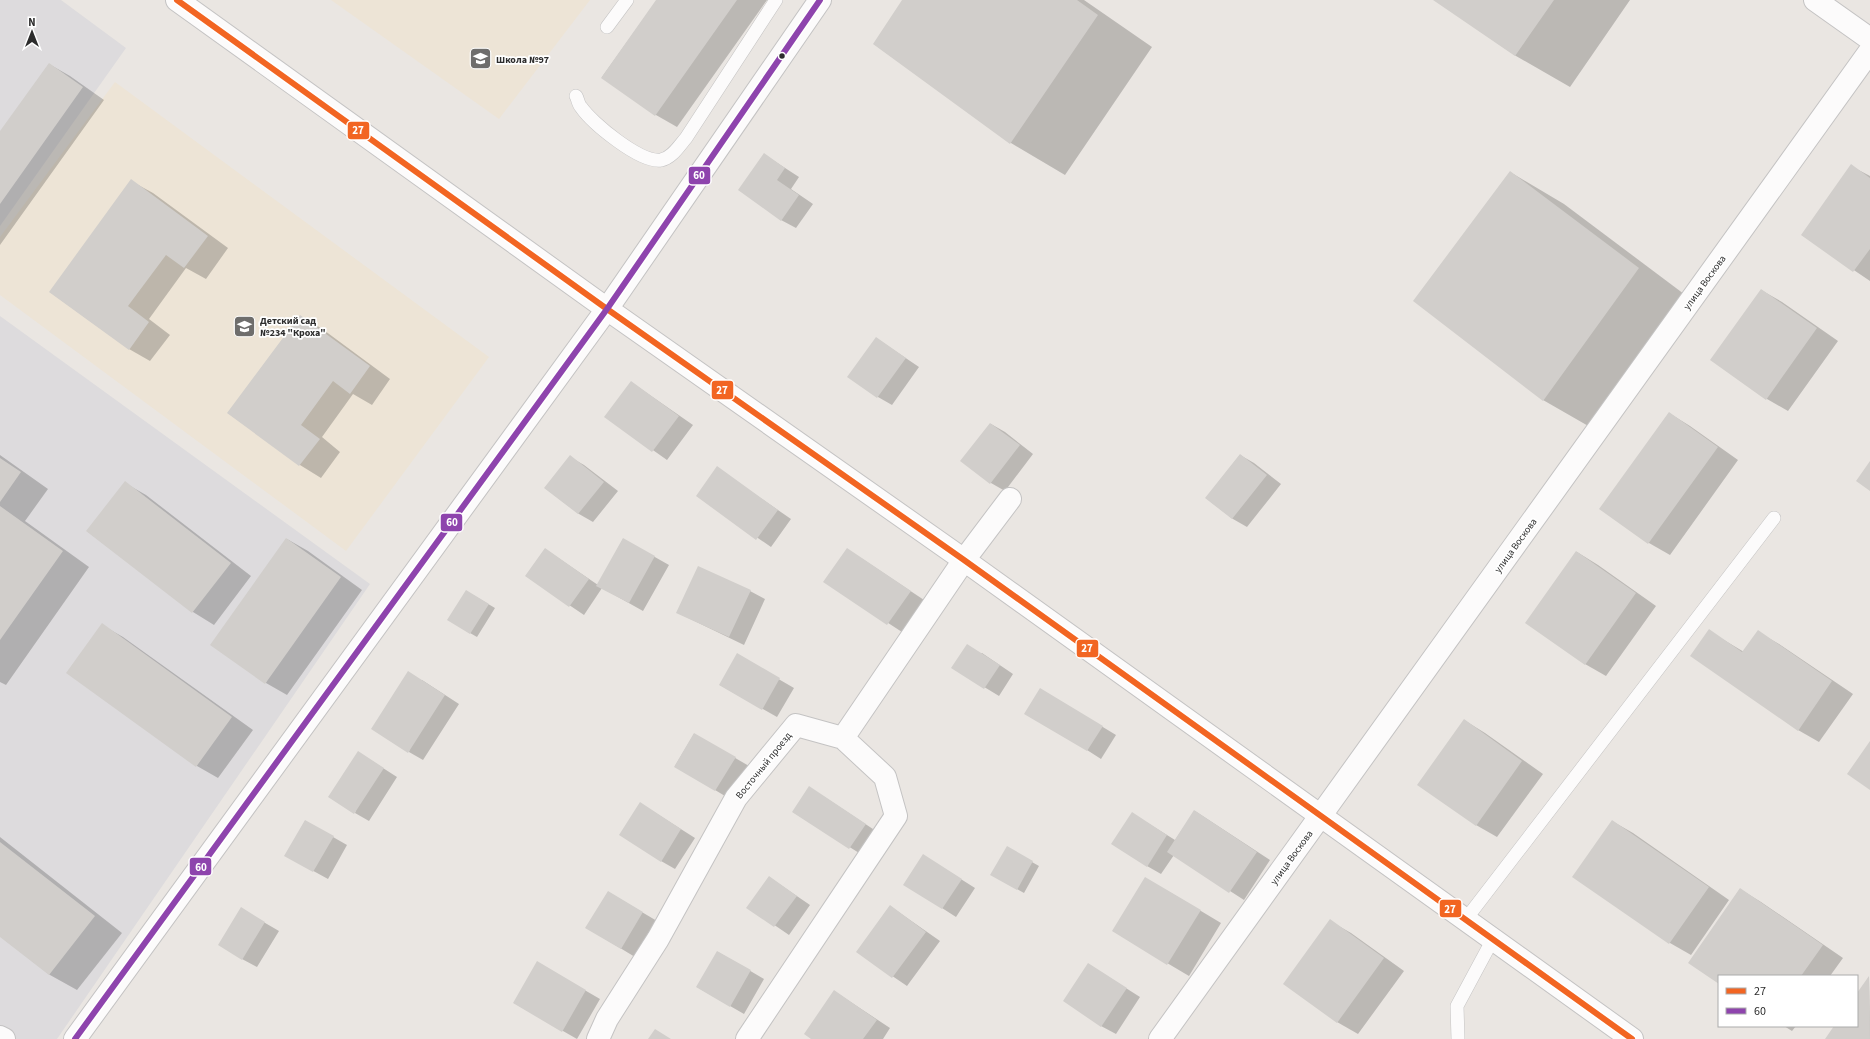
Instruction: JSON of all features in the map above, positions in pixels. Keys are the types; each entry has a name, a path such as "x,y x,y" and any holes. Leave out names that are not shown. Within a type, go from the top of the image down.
{"street":[{"path":"177,0 607,309 964,560 1632,1039"},
{"path":"1815,0 1870,39"},
{"path":"75,1039 607,309 815,2"},
{"name":"улица Воскова","path":"1160,1039 1870,52"},
{"path":"747,1039 896,816 885,777 843,738 964,560 1010,499"},
{"name":"Восточный проезд","path":"598,1039 607,1019 658,939 736,798 796,725 843,738"},
{"path":"0,1037 4,1039"}],"lane":[{"path":"607,27 627,0"},
{"path":"576,96 580,106 609,133 637,154 661,160 672,155 686,138 776,0"},
{"path":"1466,919 1774,518"},
{"path":"1458,1039 1457,1006 1493,939"}],"shaded area":[{"path":"0,0 61,0 126,48 0,226"},
{"name":"Школа №97","path":"331,0 590,0 499,119"},
{"name":"Детский сад №234 \"Кроха\"","path":"115,82 489,357 346,551 0,295 0,237"},
{"path":"0,316 370,584 57,1039 0,1039"}],"building":[{"path":"656,0 737,0 655,116 601,78"},
{"path":"902,0 1077,0 1098,15 1010,144 873,44"},
{"path":"1433,0 1554,0 1515,56"},
{"path":"49,63 83,87 0,204 0,131"},
{"path":"764,153 785,168 777,180 799,195 781,221 738,190"},
{"path":"1851,164 1870,178 1870,249 1853,272 1801,235"},
{"path":"1510,171 1639,268 1543,401 1413,301"},
{"path":"131,179 208,236 184,268 166,255 128,306 149,322 129,350 49,292"},
{"path":"1761,289 1817,328 1766,400 1710,360"},
{"path":"300,315 370,366 350,394 333,381 301,425 320,439 299,466 227,413"},
{"path":"876,337 906,358 877,398 847,377"},
{"path":"631,381 679,416 652,452 604,417"},
{"path":"1669,412 1718,447 1648,544 1599,509"},
{"path":"990,423 1020,445 990,484 960,461"},
{"path":"1240,454 1267,475 1232,519 1205,498"},
{"path":"570,455 604,482 578,514 544,488"},
{"path":"0,458 21,472 0,502"},
{"path":"1870,461 1870,491 1856,481"},
{"path":"717,466 778,510 756,540 696,496"},
{"path":"125,481 231,563 192,613 86,531"},
{"path":"0,506 63,551 0,640"},
{"path":"286,538 341,577 265,684 210,645"},
{"path":"623,538 655,556 629,603 596,586"},
{"path":"545,548 589,579 569,607 525,576"},
{"path":"847,548 911,591 887,625 823,582"},
{"path":"1576,551 1636,593 1585,665 1525,623"},
{"path":"698,566 751,590 729,637 676,613"},
{"path":"466,590 489,604 470,634 447,620"},
{"path":"102,623 232,717 196,767 66,673"},
{"path":"1709,629 1742,652 1758,630 1832,681 1798,731 1690,656"},
{"path":"967,644 1000,665 984,689 951,668"},
{"path":"737,653 780,678 762,710 719,685"},
{"path":"408,671 445,695 408,753 371,729"},
{"path":"1040,688 1103,726 1087,751 1024,714"},
{"path":"1464,719 1522,761 1476,826 1417,785"},
{"path":"694,733 736,757 715,791 674,767"},
{"path":"1870,741 1870,790 1847,774"},
{"path":"358,751 384,768 354,814 328,797"},
{"path":"809,786 866,824 849,849 792,812"},
{"path":"640,802 681,829 661,862 619,835"},
{"path":"1194,810 1257,852 1229,893 1167,852"},
{"path":"1132,812 1167,835 1147,867 1111,844"},
{"path":"305,820 334,836 313,872 284,856"},
{"path":"1612,820 1709,887 1669,944 1572,877"},
{"path":"0,842 95,916 49,975 0,937"},
{"path":"1007,846 1033,861 1017,890 990,875"},
{"path":"923,854 962,879 942,909 903,885"},
{"path":"769,876 797,896 774,927 746,908"},
{"path":"1145,877 1201,910 1167,965 1112,931"},
{"path":"1740,888 1823,945 1802,975 1718,975 1718,983 1688,963"},
{"path":"608,891 643,912 621,949 585,928"},
{"path":"890,905 926,932 892,978 856,952"},
{"path":"241,907 265,922 242,960 218,945"},
{"path":"1330,919 1384,958 1337,1023 1283,984"},
{"path":"717,951 751,970 730,1007 696,987"},
{"path":"537,961 586,990 562,1032 513,1003"},
{"path":"1088,963 1127,988 1101,1027 1063,1001"},
{"path":"1869,976 1870,1039 1825,1039 1833,1027 1858,1027 1858,992"},
{"path":"834,990 877,1020 863,1039 811,1039 804,1034"},
{"path":"655,1029 671,1039 648,1039"}],"transit line":[{"name":"27","path":"177,0 607,309 964,560 1632,1039"},
{"name":"60","path":"75,1039 607,309 820,0"}],"place":[{"name":"Школа №97","path":"480,59"},
{"name":"Детский сад №234 \"Кроха\"","path":"244,326"}]}
